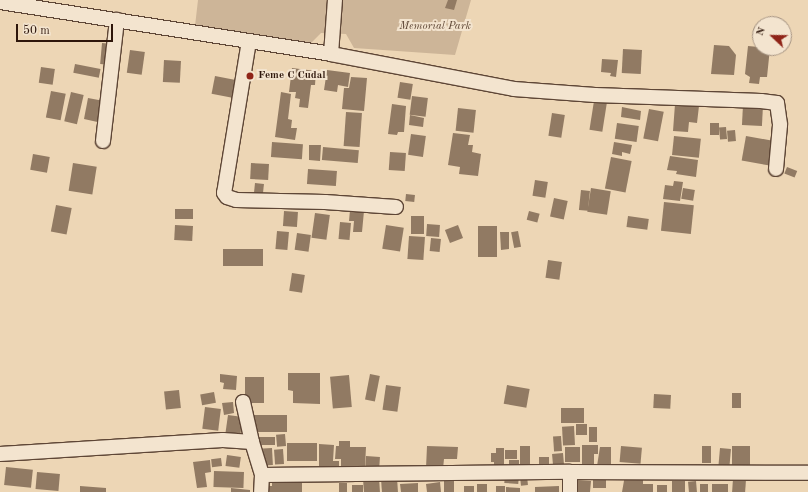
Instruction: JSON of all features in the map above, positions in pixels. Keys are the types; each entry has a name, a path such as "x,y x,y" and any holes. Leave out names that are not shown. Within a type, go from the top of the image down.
{"street":[{"path":"331,54 335,0"},
{"path":"0,2 331,54 514,89 595,95 777,103 780,125 776,169"},
{"path":"103,141 118,20"},
{"path":"249,41 224,193 227,197 236,200 325,202 396,207"},
{"path":"243,402 252,442 262,475 261,492"},
{"path":"0,454 223,440 252,442"},
{"path":"262,475 570,472 808,473"},
{"path":"570,472 570,492"}],"green space":[{"name":"Memorial Park","path":"198,0 471,0 455,55 354,48 346,34 321,33 309,45 195,26"}],"building":[{"path":"448,0 457,0 454,10 445,8"},
{"path":"102,43 113,44 111,65 100,64"},
{"path":"714,45 729,46 736,55 734,75 711,74"},
{"path":"748,46 752,46 752,56 769,56 767,77 760,77 759,84 749,83 750,77 745,74"},
{"path":"623,49 642,50 641,74 622,73"},
{"path":"130,50 145,52 142,75 127,73"},
{"path":"602,59 618,60 616,77 610,76 611,73 601,72"},
{"path":"164,60 181,61 180,83 163,82"},
{"path":"75,64 101,69 99,78 73,73"},
{"path":"41,67 55,69 53,85 39,83"},
{"path":"292,68 316,71 315,85 311,85 308,108 299,107 300,99 295,98 296,92 289,92"},
{"path":"327,70 350,73 348,87 338,85 337,92 324,90"},
{"path":"215,76 240,81 236,98 212,94"},
{"path":"351,77 367,78 364,111 342,109 344,88 349,88"},
{"path":"400,82 413,84 410,100 397,98"},
{"path":"51,91 66,94 61,120 46,118"},
{"path":"71,92 84,95 77,124 64,121"},
{"path":"281,92 291,94 288,119 292,120 291,128 297,128 295,140 275,137"},
{"path":"412,96 428,98 426,117 410,115"},
{"path":"88,98 104,101 102,123 84,119"},
{"path":"594,101 607,103 602,132 589,130"},
{"path":"392,104 406,106 404,132 398,132 397,135 388,134"},
{"path":"675,104 699,106 697,123 689,122 688,132 673,131"},
{"path":"743,105 763,106 762,126 742,125"},
{"path":"622,107 641,111 640,120 621,117"},
{"path":"458,108 476,110 473,133 456,131"},
{"path":"649,109 664,112 658,141 643,138"},
{"path":"346,112 362,113 360,147 344,146"},
{"path":"552,113 565,115 561,138 548,136"},
{"path":"410,115 424,118 423,127 409,125"},
{"path":"617,123 639,126 637,142 615,139"},
{"path":"710,123 719,123 719,135 710,135"},
{"path":"726,127 727,139 720,140 719,128"},
{"path":"735,130 736,141 728,142 727,131"},
{"path":"453,133 470,135 468,145 473,145 472,152 481,154 478,176 459,174 460,167 448,165"},
{"path":"411,134 426,136 423,157 408,155"},
{"path":"674,136 701,139 699,158 672,155"},
{"path":"746,136 773,141 768,165 742,161"},
{"path":"272,142 303,144 302,159 271,157"},
{"path":"614,142 632,145 630,154 622,152 622,156 612,154"},
{"path":"309,145 321,145 320,161 309,160"},
{"path":"323,147 359,150 358,163 322,160"},
{"path":"390,152 406,153 405,171 389,170"},
{"path":"33,154 50,157 47,173 30,170"},
{"path":"670,156 698,160 696,177 676,174 677,171 667,170"},
{"path":"611,157 632,161 626,192 605,188"},
{"path":"73,163 97,167 92,194 69,191"},
{"path":"251,163 269,164 268,180 250,179"},
{"path":"787,167 797,171 795,178 784,173"},
{"path":"308,169 337,171 336,186 307,184"},
{"path":"535,180 548,182 545,198 532,196"},
{"path":"674,181 683,182 680,201 663,199 665,185 673,186"},
{"path":"255,183 264,184 263,196 254,195"},
{"path":"591,188 611,191 607,215 587,212"},
{"path":"683,188 695,190 693,201 681,199"},
{"path":"581,190 590,191 588,211 579,210"},
{"path":"406,194 415,195 414,202 405,201"},
{"path":"554,198 568,201 564,219 550,217"},
{"path":"664,202 694,205 691,234 661,231"},
{"path":"56,205 72,208 67,235 51,232"},
{"path":"175,209 193,209 193,219 175,219"},
{"path":"350,210 364,211 362,232 353,232 354,221 349,221"},
{"path":"284,211 298,212 297,227 283,226"},
{"path":"529,211 540,214 537,223 527,220"},
{"path":"315,213 330,215 326,240 312,238"},
{"path":"411,216 424,216 424,234 411,234"},
{"path":"628,216 649,219 647,230 626,227"},
{"path":"340,222 351,223 349,240 339,239"},
{"path":"427,224 440,225 439,237 426,236"},
{"path":"175,225 193,226 192,241 174,240"},
{"path":"386,225 404,228 400,252 382,249"},
{"path":"458,225 463,238 450,243 445,230"},
{"path":"478,226 497,226 497,257 478,257"},
{"path":"277,231 289,232 287,250 275,249"},
{"path":"518,231 521,247 514,248 511,232"},
{"path":"500,232 509,232 509,249 501,250"},
{"path":"297,233 311,235 308,252 295,250"},
{"path":"409,236 425,237 423,260 407,259"},
{"path":"431,238 441,239 440,252 430,251"},
{"path":"223,249 263,249 263,266 223,266"},
{"path":"548,260 562,262 559,280 545,278"},
{"path":"292,273 305,275 302,293 289,291"},
{"path":"288,373 320,373 320,404 293,403 293,391 288,390"},
{"path":"220,374 237,376 236,390 223,389 224,383 220,382"},
{"path":"370,374 380,376 375,401 365,400"},
{"path":"349,375 352,407 333,409 330,377"},
{"path":"245,377 264,377 264,403 245,403"},
{"path":"386,385 401,387 397,412 383,410"},
{"path":"507,385 530,389 526,408 504,404"},
{"path":"179,390 181,408 166,409 164,392"},
{"path":"214,392 216,403 202,405 200,394"},
{"path":"732,393 741,393 741,408 732,408"},
{"path":"654,394 671,395 670,409 653,408"},
{"path":"233,402 234,413 224,415 222,403"},
{"path":"205,407 221,409 218,431 202,429"},
{"path":"561,408 584,408 584,423 561,423"},
{"path":"228,415 243,417 240,439 225,437"},
{"path":"253,415 287,415 287,432 253,432"},
{"path":"576,424 587,424 587,435 576,435"},
{"path":"574,426 575,445 563,446 562,427"},
{"path":"589,427 597,427 597,442 589,442"},
{"path":"285,434 286,446 277,447 276,435"},
{"path":"561,436 562,451 554,452 553,437"},
{"path":"255,437 275,437 275,445 255,445"},
{"path":"339,441 350,441 350,447 366,447 365,467 341,467 341,459 335,459 336,446 339,446"},
{"path":"287,443 317,443 317,461 287,461"},
{"path":"319,444 334,445 333,461 339,461 339,467 319,466"},
{"path":"582,445 598,445 598,454 594,454 594,465 582,465"},
{"path":"427,446 458,447 457,459 444,459 443,469 426,468"},
{"path":"520,446 530,446 530,467 520,467"},
{"path":"621,446 642,448 641,464 620,462"},
{"path":"702,446 711,446 711,463 702,463"},
{"path":"732,446 750,446 750,468 732,468"},
{"path":"565,447 580,447 580,462 565,462"},
{"path":"600,447 611,447 611,466 597,466"},
{"path":"263,448 272,448 273,465 264,465"},
{"path":"496,448 504,448 504,467 494,467 494,462 491,462 491,453 496,453"},
{"path":"720,448 731,449 729,469 718,468"},
{"path":"283,449 284,464 275,465 274,450"},
{"path":"505,450 517,450 517,459 505,459"},
{"path":"563,453 564,465 553,466 552,454"},
{"path":"227,455 241,457 239,468 225,466"},
{"path":"366,456 380,457 379,467 365,466"},
{"path":"539,457 549,457 549,466 539,466"},
{"path":"221,458 222,466 212,467 211,459"},
{"path":"210,460 211,472 205,473 207,487 197,488 193,462"},
{"path":"509,460 519,460 519,467 509,467"},
{"path":"6,467 33,470 31,488 4,485"},
{"path":"214,471 244,472 243,488 213,487"},
{"path":"37,472 60,474 58,491 36,489"},
{"path":"505,473 519,474 518,484 504,483"},
{"path":"625,475 643,476 643,484 653,484 653,492 622,492"},
{"path":"527,476 528,485 521,486 520,477"},
{"path":"302,478 302,492 269,492 269,486 272,486 272,482"},
{"path":"379,478 380,492 364,492 363,479"},
{"path":"397,478 398,492 382,492 381,479"},
{"path":"593,478 606,478 606,488 593,488"},
{"path":"733,479 746,480 745,492 732,492"},
{"path":"578,480 591,481 590,492 578,492"},
{"path":"444,481 454,481 454,492 444,492"},
{"path":"672,481 685,481 685,492 672,492"},
{"path":"696,481 697,492 689,492 688,482"},
{"path":"440,482 441,492 427,492 426,484"},
{"path":"339,483 347,483 347,492 339,492"},
{"path":"418,483 418,492 401,492 400,484"},
{"path":"477,484 487,484 487,492 477,492"},
{"path":"700,484 708,484 708,492 700,492"},
{"path":"712,484 728,484 728,492 712,492"},
{"path":"352,485 363,485 363,492 352,492"},
{"path":"657,485 667,485 667,492 657,492"},
{"path":"80,486 106,488 106,492 80,492"},
{"path":"464,486 474,486 474,492 464,492"},
{"path":"496,486 505,486 505,492 496,492"},
{"path":"559,486 559,492 535,492 535,487"},
{"path":"506,487 520,488 520,492 506,492"},
{"path":"231,488 250,490 250,492 231,492"}],"place":[{"name":"Feme C Cudal","path":"250,76"}]}
